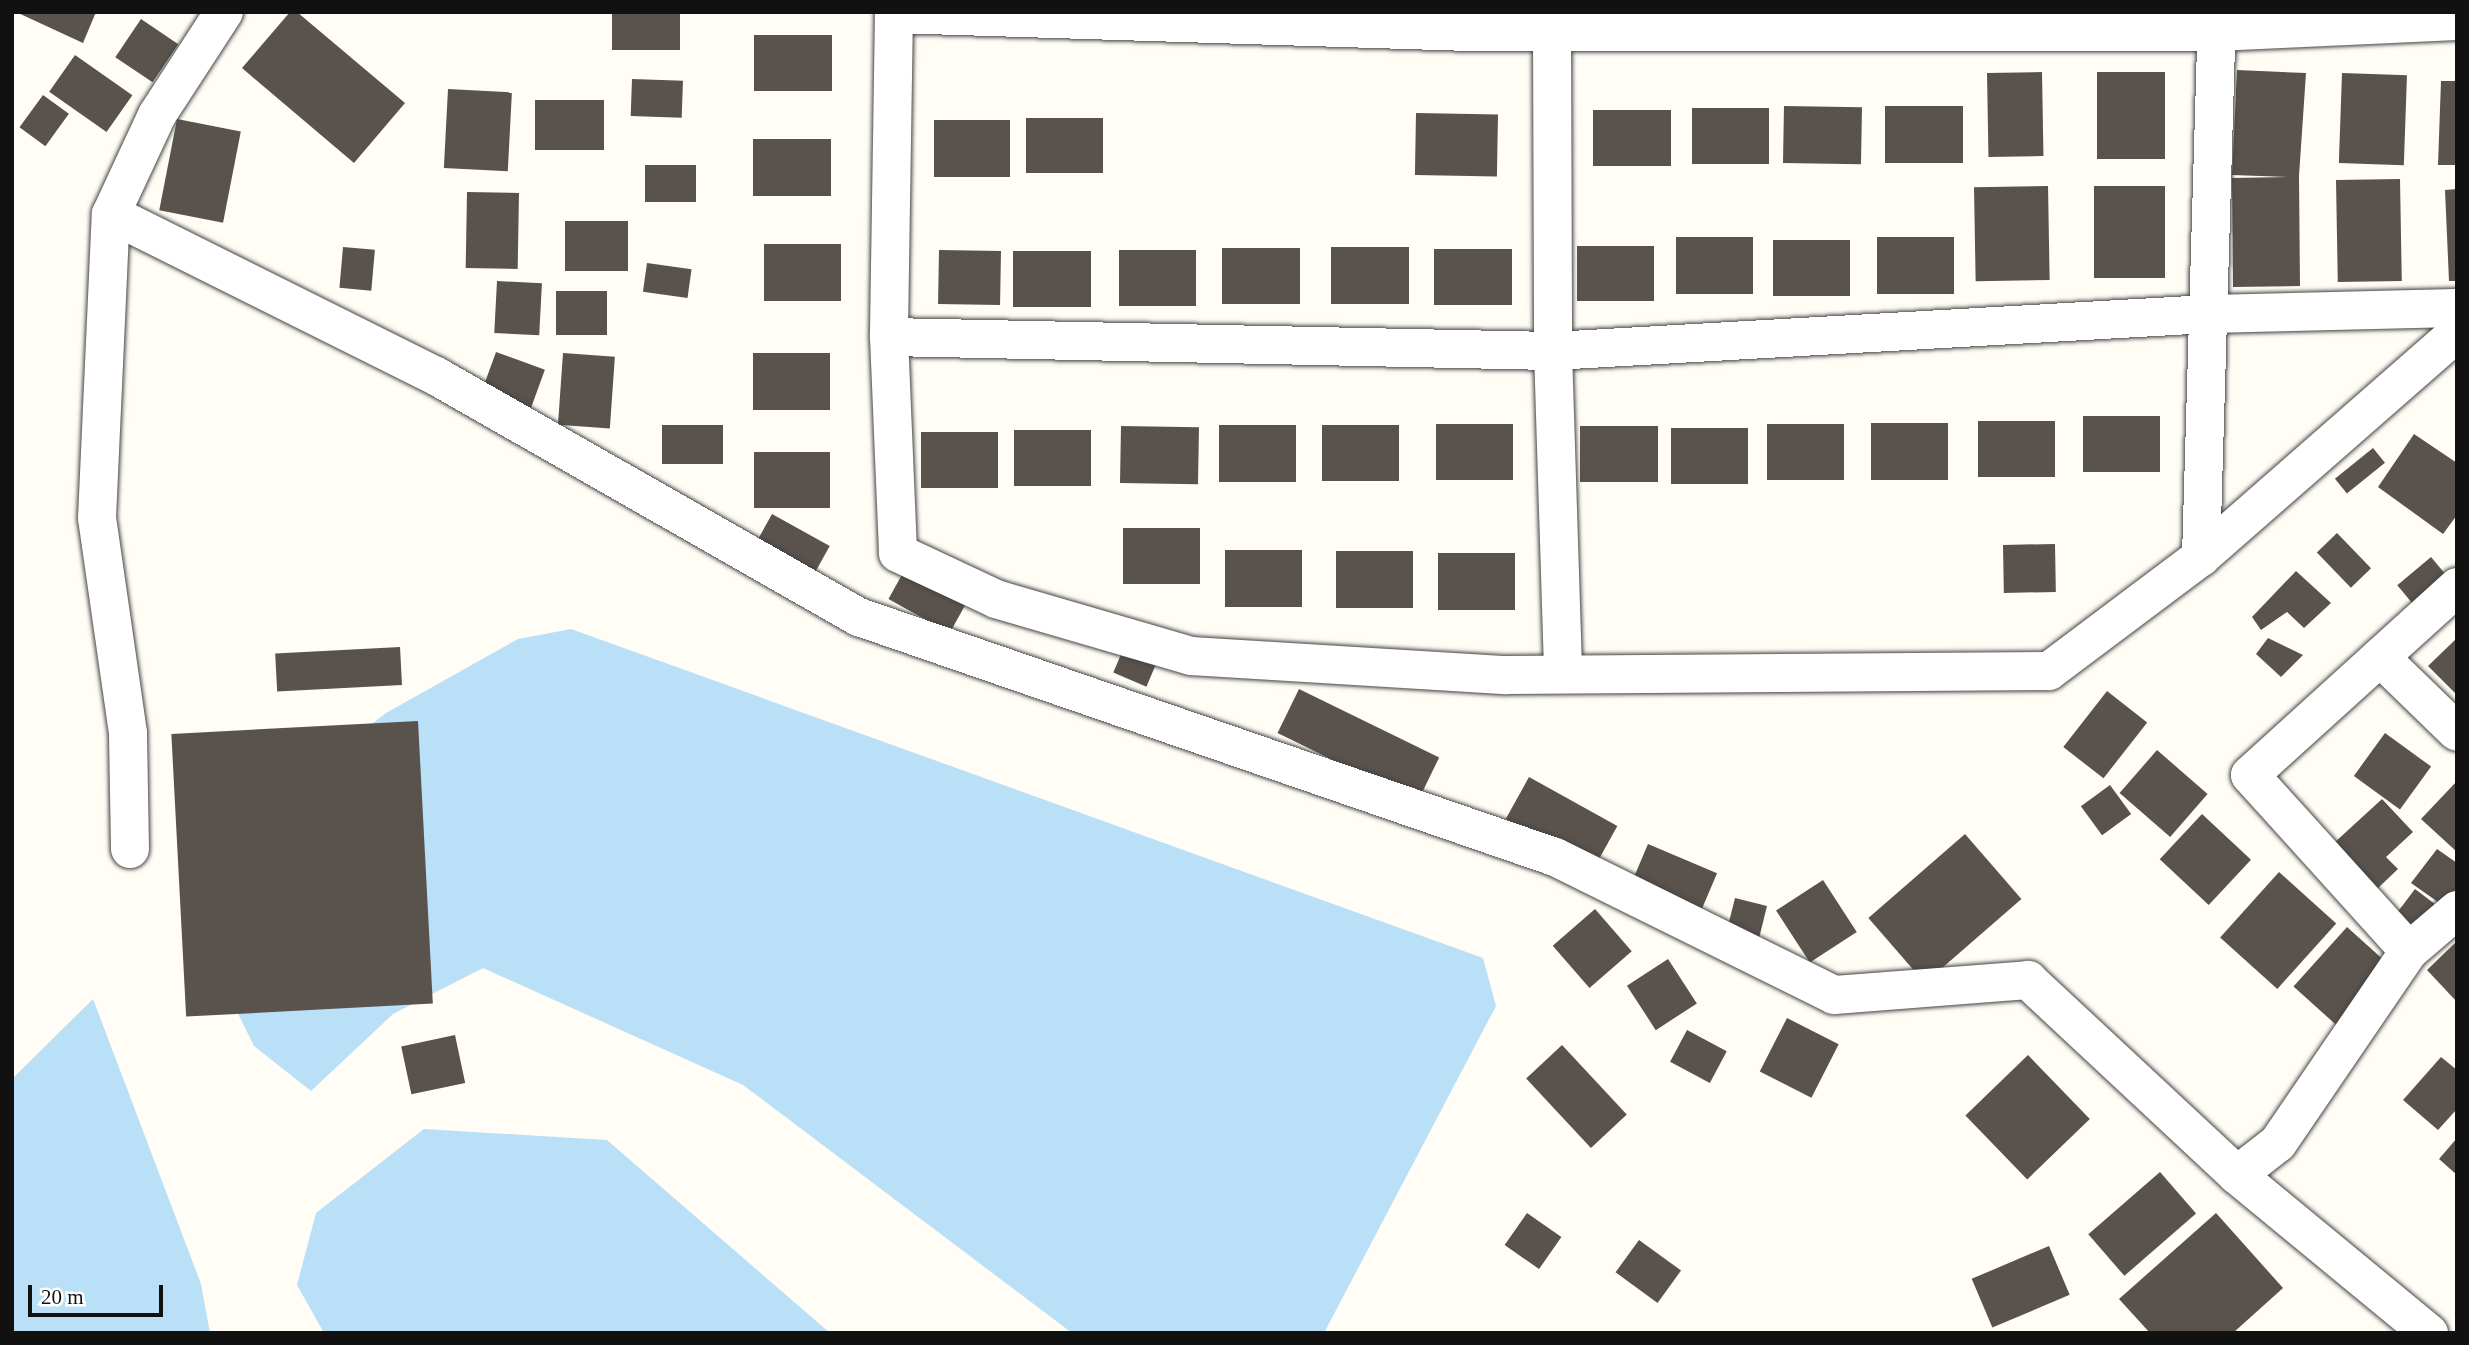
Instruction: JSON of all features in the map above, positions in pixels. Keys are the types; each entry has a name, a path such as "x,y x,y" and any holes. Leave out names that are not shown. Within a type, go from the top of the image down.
{"street":[{"path":"130,849 128,733 97,518 111,214 157,115 224,12"},
{"path":"2457,21 1552,32 1468,22 894,13 889,337 898,553 996,600 1191,656 1563,674 2049,671 2201,557 2457,333"},
{"path":"2201,557 2216,22"},
{"path":"1552,32 1553,351 1563,674"},
{"path":"111,214 436,376 859,617 1555,857 1834,995 2028,980 2237,1175 2429,1333"},
{"path":"889,337 1553,351 2209,314 2457,308"},
{"path":"2409,951 2250,775 2457,587"},
{"path":"2380,657 2457,732"},
{"path":"2237,1175 2278,1143 2409,951 2457,910"}],"water":[{"path":"571,629 1483,958 1496,1006 1324,1333 1072,1333 743,1085 483,968 393,1014 311,1091 254,1046 199,935 253,816 386,713 518,639"},
{"path":"93,999 201,1284 210,1333 12,1333 12,1079"},
{"path":"424,1129 607,1140 830,1333 324,1333 297,1285 316,1213"}],"building":[{"path":"16,12 96,12 83,43"},
{"path":"290,12 297,12 405,103 354,163 242,68"},
{"path":"612,12 680,12 680,50 612,50"},
{"path":"141,19 178,44 153,82 115,57"},
{"path":"754,35 832,35 832,91 754,91"},
{"path":"75,55 132,95 107,132 49,92"},
{"path":"2237,70 2306,73 2299,176 2300,286 2233,287 2232,178 2288,177 2232,175"},
{"path":"2042,72 2043,156 1988,157 1987,73"},
{"path":"2097,72 2165,72 2165,159 2097,159"},
{"path":"2342,73 2407,75 2404,165 2339,163"},
{"path":"632,79 683,81 682,118 631,116"},
{"path":"2441,81 2457,81 2457,165 2438,165"},
{"path":"448,89 512,92 508,171 444,168"},
{"path":"43,95 69,114 45,146 19,127"},
{"path":"535,100 604,100 604,150 535,150"},
{"path":"1784,106 1862,107 1861,164 1783,163"},
{"path":"1885,106 1963,106 1963,163 1885,163"},
{"path":"1692,108 1769,108 1769,164 1692,164"},
{"path":"1593,110 1671,110 1671,166 1593,166"},
{"path":"1416,113 1498,114 1497,176 1415,175"},
{"path":"1026,118 1103,118 1103,173 1026,173"},
{"path":"177,119 241,131 223,223 159,210"},
{"path":"934,120 1010,120 1010,177 934,177"},
{"path":"753,139 831,139 831,196 753,196"},
{"path":"645,165 696,165 696,202 645,202"},
{"path":"2400,179 2402,281 2338,282 2336,180"},
{"path":"2048,186 2050,280 1976,281 1974,187"},
{"path":"2094,186 2165,186 2165,278 2094,278"},
{"path":"2457,189 2457,281 2449,281 2445,190"},
{"path":"467,192 519,193 518,269 466,268"},
{"path":"565,221 628,221 628,271 565,271"},
{"path":"1676,237 1753,237 1753,294 1676,294"},
{"path":"1877,237 1954,237 1954,294 1877,294"},
{"path":"1773,240 1850,240 1850,296 1773,296"},
{"path":"764,244 841,244 841,301 764,301"},
{"path":"1577,246 1654,246 1654,301 1577,301"},
{"path":"343,247 375,250 371,291 339,288"},
{"path":"1331,247 1409,247 1409,304 1331,304"},
{"path":"1222,248 1300,248 1300,304 1222,304"},
{"path":"1434,249 1512,249 1512,305 1434,305"},
{"path":"939,250 1001,251 1000,305 938,304"},
{"path":"1119,250 1196,250 1196,306 1119,306"},
{"path":"1013,251 1091,251 1091,307 1013,307"},
{"path":"647,263 692,269 688,298 643,292"},
{"path":"497,281 542,283 539,335 494,333"},
{"path":"556,291 607,291 607,335 556,335"},
{"path":"496,352 545,370 530,410 481,392"},
{"path":"563,353 615,357 610,428 558,425"},
{"path":"753,353 830,353 830,410 753,410"},
{"path":"2083,416 2160,416 2160,472 2083,472"},
{"path":"1978,421 2055,421 2055,477 1978,477"},
{"path":"1871,423 1948,423 1948,480 1871,480"},
{"path":"1436,424 1513,424 1513,480 1436,480"},
{"path":"1767,424 1844,424 1844,480 1767,480"},
{"path":"662,425 723,425 723,464 662,464"},
{"path":"1219,425 1296,425 1296,482 1219,482"},
{"path":"1322,425 1399,425 1399,481 1322,481"},
{"path":"1121,426 1199,427 1198,484 1120,483"},
{"path":"1580,426 1658,426 1658,482 1580,482"},
{"path":"1671,428 1748,428 1748,484 1671,484"},
{"path":"1014,430 1091,430 1091,486 1014,486"},
{"path":"921,432 998,432 998,488 921,488"},
{"path":"2414,434 2457,463 2457,515 2443,534 2378,487"},
{"path":"2373,448 2385,463 2347,494 2335,479"},
{"path":"754,452 830,452 830,508 754,508"},
{"path":"772,514 830,546 810,582 752,550"},
{"path":"1123,528 1200,528 1200,584 1123,584"},
{"path":"2337,533 2371,568 2351,588 2317,552"},
{"path":"2055,544 2056,592 2004,593 2003,545"},
{"path":"1225,550 1302,550 1302,607 1225,607"},
{"path":"1336,551 1413,551 1413,608 1336,608"},
{"path":"1438,553 1515,553 1515,610 1438,610"},
{"path":"2431,557 2447,576 2413,604 2397,585"},
{"path":"904,571 965,605 950,633 888,599"},
{"path":"2296,571 2331,603 2304,628 2287,612 2261,630 2252,617"},
{"path":"2268,638 2303,655 2281,677 2256,654"},
{"path":"2457,638 2457,695 2428,666"},
{"path":"1125,645 1158,659 1146,687 1113,673"},
{"path":"400,647 402,685 277,691 275,654"},
{"path":"1299,689 1439,757 1418,801 1278,733"},
{"path":"2107,691 2147,722 2103,778 2063,747"},
{"path":"418,721 433,1004 186,1017 171,734"},
{"path":"2385,733 2431,767 2400,809 2354,776"},
{"path":"2157,750 2208,794 2170,837 2120,793"},
{"path":"1529,777 1617,826 1594,868 1506,819"},
{"path":"2457,781 2457,852 2421,819"},
{"path":"2110,785 2131,814 2102,835 2081,806"},
{"path":"2382,799 2413,832 2386,857 2398,869 2377,889 2334,843"},
{"path":"2202,814 2251,860 2209,905 2160,859"},
{"path":"1965,834 2021,899 1925,983 1868,918"},
{"path":"1648,844 1717,873 1702,908 1633,879"},
{"path":"2437,849 2457,863 2457,890 2445,907 2411,883"},
{"path":"2279,872 2336,924 2277,989 2220,937"},
{"path":"1823,880 1857,932 1810,962 1776,910"},
{"path":"2415,889 2444,911 2424,936 2396,915"},
{"path":"1735,898 1767,906 1759,940 1727,932"},
{"path":"1595,909 1632,951 1589,988 1553,946"},
{"path":"2347,927 2390,966 2337,1025 2293,986"},
{"path":"2457,941 2457,1002 2427,970"},
{"path":"1668,959 1697,1003 1656,1030 1627,986"},
{"path":"1787,1018 1839,1044 1811,1098 1760,1071"},
{"path":"1687,1030 1727,1051 1710,1083 1670,1062"},
{"path":"455,1035 465,1083 411,1094 401,1046"},
{"path":"1562,1045 1627,1114 1591,1148 1526,1078"},
{"path":"2028,1055 2090,1119 2027,1179 1965,1115"},
{"path":"2441,1057 2457,1070 2457,1109 2438,1130 2403,1100"},
{"path":"2457,1138 2457,1175 2439,1159"},
{"path":"2160,1172 2196,1214 2124,1276 2088,1234"},
{"path":"1527,1213 1561,1237 1539,1269 1505,1245"},
{"path":"2216,1213 2283,1288 2233,1333 2150,1333 2119,1299"},
{"path":"1639,1240 1681,1271 1658,1303 1615,1272"},
{"path":"2049,1246 2070,1295 1992,1328 1972,1279"}]}
